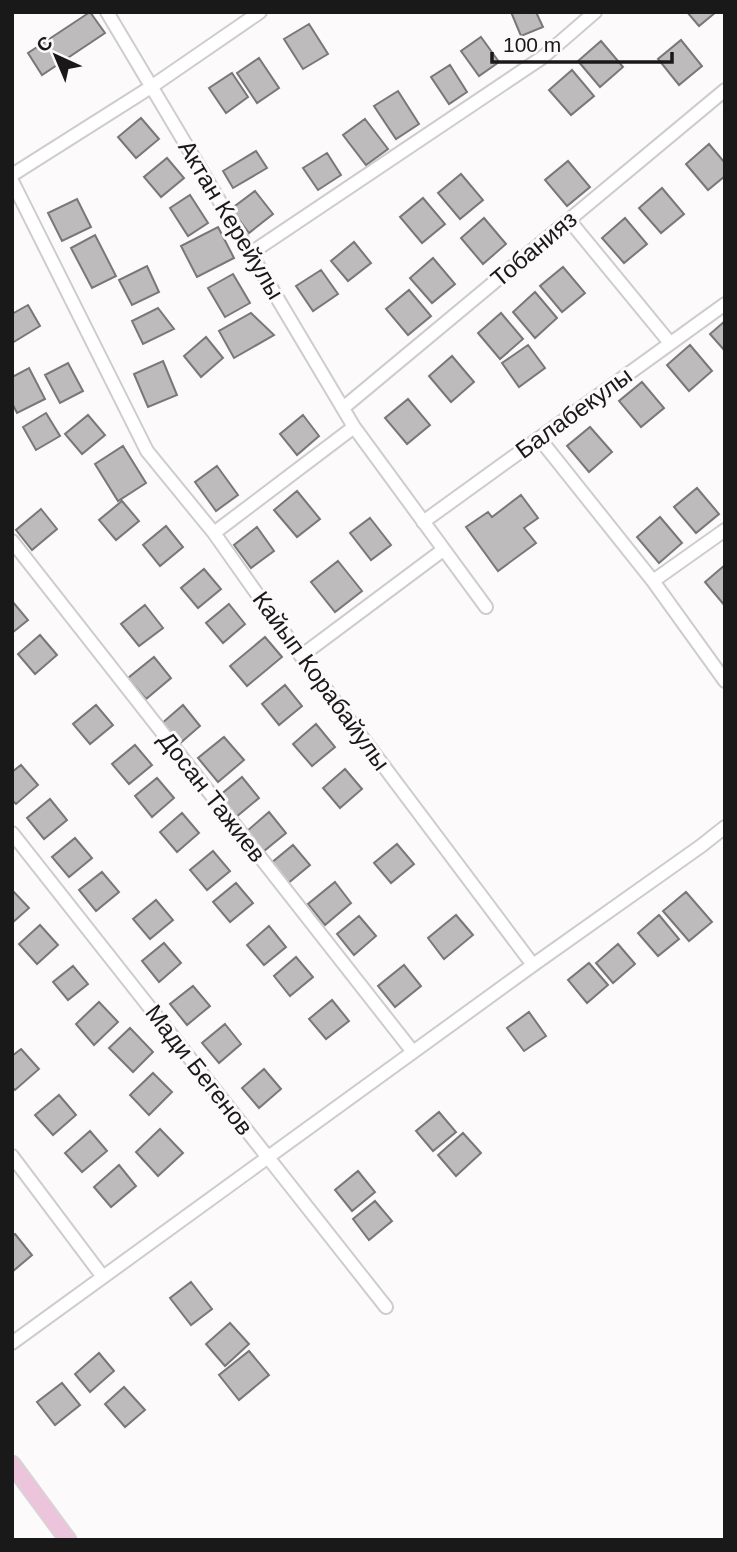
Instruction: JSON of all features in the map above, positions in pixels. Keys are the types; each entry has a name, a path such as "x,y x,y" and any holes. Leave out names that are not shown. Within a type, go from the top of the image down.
{"main road":[{"path":"12,1464 68,1540"}],"street":[{"name":"Актан Керейулы","path":"107,12 354,428 486,607"},
{"path":"12,175 151,87 260,12"},
{"path":"251,253 543,57 595,12"},
{"name":"Тобанияз","path":"343,408 725,90"},
{"name":"Кайып Корабайулы","path":"12,181 147,451 214,533 301,656 533,965"},
{"path":"569,220 670,343"},
{"name":"Балабекулы","path":"424,522 725,304"},
{"path":"214,533 354,428"},
{"path":"540,438 653,581 725,681"},
{"path":"653,581 725,530"},
{"name":"Досан Тажиев","path":"12,541 413,1052"},
{"path":"301,656 443,550"},
{"path":"12,1343 725,827"},
{"name":"Мади Бегенов","path":"12,834 386,1307"},
{"path":"12,1156 103,1277"}],"building":[{"path":"90,12 105,33 42,75 28,53"},
{"path":"511,12 536,12 543,27 521,36"},
{"path":"687,12 716,12 699,26"},
{"path":"309,24 328,54 303,69 284,39"},
{"path":"481,37 499,62 479,76 461,51"},
{"path":"681,40 702,66 679,85 658,59"},
{"path":"601,41 623,67 600,87 578,61"},
{"path":"259,58 279,88 257,103 237,73"},
{"path":"450,65 467,92 449,104 431,77"},
{"path":"572,70 594,96 571,115 549,90"},
{"path":"232,73 248,97 226,113 209,88"},
{"path":"398,91 419,124 396,139 374,106"},
{"path":"141,118 159,139 136,158 118,137"},
{"path":"365,119 388,149 366,165 343,135"},
{"path":"709,144 725,163 725,176 708,190 686,164"},
{"path":"256,151 267,168 233,188 223,171"},
{"path":"327,153 341,175 318,190 303,168"},
{"path":"167,158 184,178 161,197 144,177"},
{"path":"568,161 590,187 567,206 545,180"},
{"path":"461,174 483,200 460,219 438,193"},
{"path":"662,188 684,214 661,233 639,208"},
{"path":"255,191 273,214 249,233 231,209"},
{"path":"190,195 208,223 188,236 170,208"},
{"path":"423,198 445,224 422,243 400,217"},
{"path":"77,199 91,227 62,241 48,213"},
{"path":"484,218 506,244 483,264 461,238"},
{"path":"625,218 647,244 624,263 602,238"},
{"path":"218,227 234,258 197,277 181,246"},
{"path":"95,235 116,276 92,288 71,248"},
{"path":"354,242 371,263 348,281 331,261"},
{"path":"433,258 455,284 432,303 410,278"},
{"path":"147,266 159,292 132,305 119,280"},
{"path":"563,267 585,293 562,312 540,286"},
{"path":"321,270 338,294 313,311 296,286"},
{"path":"233,274 250,303 225,317 208,288"},
{"path":"409,290 431,316 408,335 386,309"},
{"path":"535,292 557,318 535,338 513,312"},
{"path":"28,305 40,326 12,343 12,314"},
{"path":"158,308 174,329 143,344 132,321"},
{"path":"251,313 274,335 234,358 219,331"},
{"path":"501,313 523,339 500,359 478,333"},
{"path":"725,321 725,351 710,334"},
{"path":"206,337 223,358 201,377 184,356"},
{"path":"528,345 545,368 519,387 502,363"},
{"path":"690,345 712,371 689,391 667,365"},
{"path":"452,356 474,382 451,402 429,376"},
{"path":"163,361 177,395 148,407 134,374"},
{"path":"68,363 83,391 60,403 45,375"},
{"path":"29,368 45,399 17,413 12,403 12,377"},
{"path":"642,382 664,408 641,427 619,401"},
{"path":"408,399 430,425 407,444 385,418"},
{"path":"46,413 60,436 36,450 23,427"},
{"path":"88,415 105,435 82,454 65,434"},
{"path":"303,415 319,436 297,455 280,434"},
{"path":"590,427 612,452 589,472 567,446"},
{"path":"123,446 146,483 118,501 95,464"},
{"path":"217,466 238,495 216,511 195,482"},
{"path":"697,488 719,514 696,533 674,507"},
{"path":"297,491 320,519 297,537 274,510"},
{"path":"521,495 538,518 524,528 536,543 498,571 466,527 488,512 492,517"},
{"path":"122,501 139,521 116,540 99,520"},
{"path":"41,509 57,529 32,550 16,530"},
{"path":"660,517 682,543 659,563 637,537"},
{"path":"370,518 391,545 371,560 350,533"},
{"path":"166,526 183,547 160,566 143,545"},
{"path":"257,527 274,551 251,568 234,545"},
{"path":"338,561 362,591 335,612 311,582"},
{"path":"725,565 725,606 705,582"},
{"path":"204,569 221,589 198,608 181,588"},
{"path":"12,601 28,620 12,633"},
{"path":"229,604 245,624 223,643 206,623"},
{"path":"145,605 163,628 139,646 121,624"},
{"path":"40,635 57,655 35,674 18,654"},
{"path":"265,637 282,657 247,686 230,666"},
{"path":"154,657 171,678 146,699 128,678"},
{"path":"285,685 302,706 279,725 262,704"},
{"path":"96,705 113,725 90,744 73,724"},
{"path":"183,705 200,726 178,745 161,724"},
{"path":"316,724 335,747 312,766 293,744"},
{"path":"224,737 244,760 218,782 198,758"},
{"path":"135,745 152,765 129,784 112,764"},
{"path":"21,765 38,785 16,804 12,800 12,772"},
{"path":"345,769 362,789 340,808 323,788"},
{"path":"242,777 259,798 236,817 219,796"},
{"path":"157,778 174,798 152,817 135,796"},
{"path":"50,799 67,820 44,839 27,818"},
{"path":"269,812 286,833 264,851 247,831"},
{"path":"182,813 199,833 177,852 160,832"},
{"path":"75,838 92,858 69,877 52,857"},
{"path":"397,844 414,864 391,883 374,863"},
{"path":"293,845 310,865 287,884 270,864"},
{"path":"213,851 230,871 207,890 190,870"},
{"path":"102,872 119,892 96,911 79,890"},
{"path":"335,882 351,903 325,925 308,904"},
{"path":"236,883 253,903 230,922 213,902"},
{"path":"12,890 29,908 12,923"},
{"path":"686,892 712,922 689,941 663,911"},
{"path":"156,900 173,920 150,939 133,919"},
{"path":"456,915 473,935 444,959 428,938"},
{"path":"659,915 679,939 658,956 638,933"},
{"path":"359,916 376,936 354,955 337,934"},
{"path":"40,925 58,945 37,964 19,944"},
{"path":"269,926 286,947 264,965 247,945"},
{"path":"164,943 181,963 159,982 142,961"},
{"path":"618,944 635,964 613,983 596,963"},
{"path":"296,957 313,977 290,996 274,976"},
{"path":"589,963 608,985 587,1003 568,980"},
{"path":"404,965 421,986 395,1007 378,986"},
{"path":"73,966 88,984 68,1000 53,982"},
{"path":"193,986 210,1006 187,1025 170,1004"},
{"path":"332,1000 349,1021 326,1039 309,1019"},
{"path":"99,1002 118,1022 94,1045 76,1024"},
{"path":"529,1012 546,1036 524,1051 507,1028"},
{"path":"225,1024 241,1044 219,1063 202,1043"},
{"path":"130,1028 153,1052 133,1072 109,1048"},
{"path":"21,1049 39,1069 15,1090 12,1087 12,1056"},
{"path":"264,1069 281,1089 259,1108 242,1088"},
{"path":"153,1073 172,1092 149,1115 130,1095"},
{"path":"59,1095 76,1115 53,1135 35,1115"},
{"path":"439,1112 456,1132 433,1151 416,1131"},
{"path":"160,1129 183,1153 158,1176 136,1152"},
{"path":"90,1131 107,1151 82,1172 65,1153"},
{"path":"463,1133 481,1153 456,1176 438,1155"},
{"path":"119,1165 136,1186 111,1207 94,1187"},
{"path":"358,1171 375,1192 352,1211 335,1190"},
{"path":"375,1201 392,1221 369,1240 353,1219"},
{"path":"15,1234 32,1255 12,1272 12,1236"},
{"path":"191,1282 212,1309 191,1325 170,1298"},
{"path":"230,1323 249,1344 225,1366 206,1344"},
{"path":"249,1351 269,1375 239,1400 219,1375"},
{"path":"99,1353 114,1371 90,1392 75,1374"},
{"path":"62,1383 80,1405 55,1425 37,1402"},
{"path":"124,1387 145,1410 125,1427 105,1404"}]}
